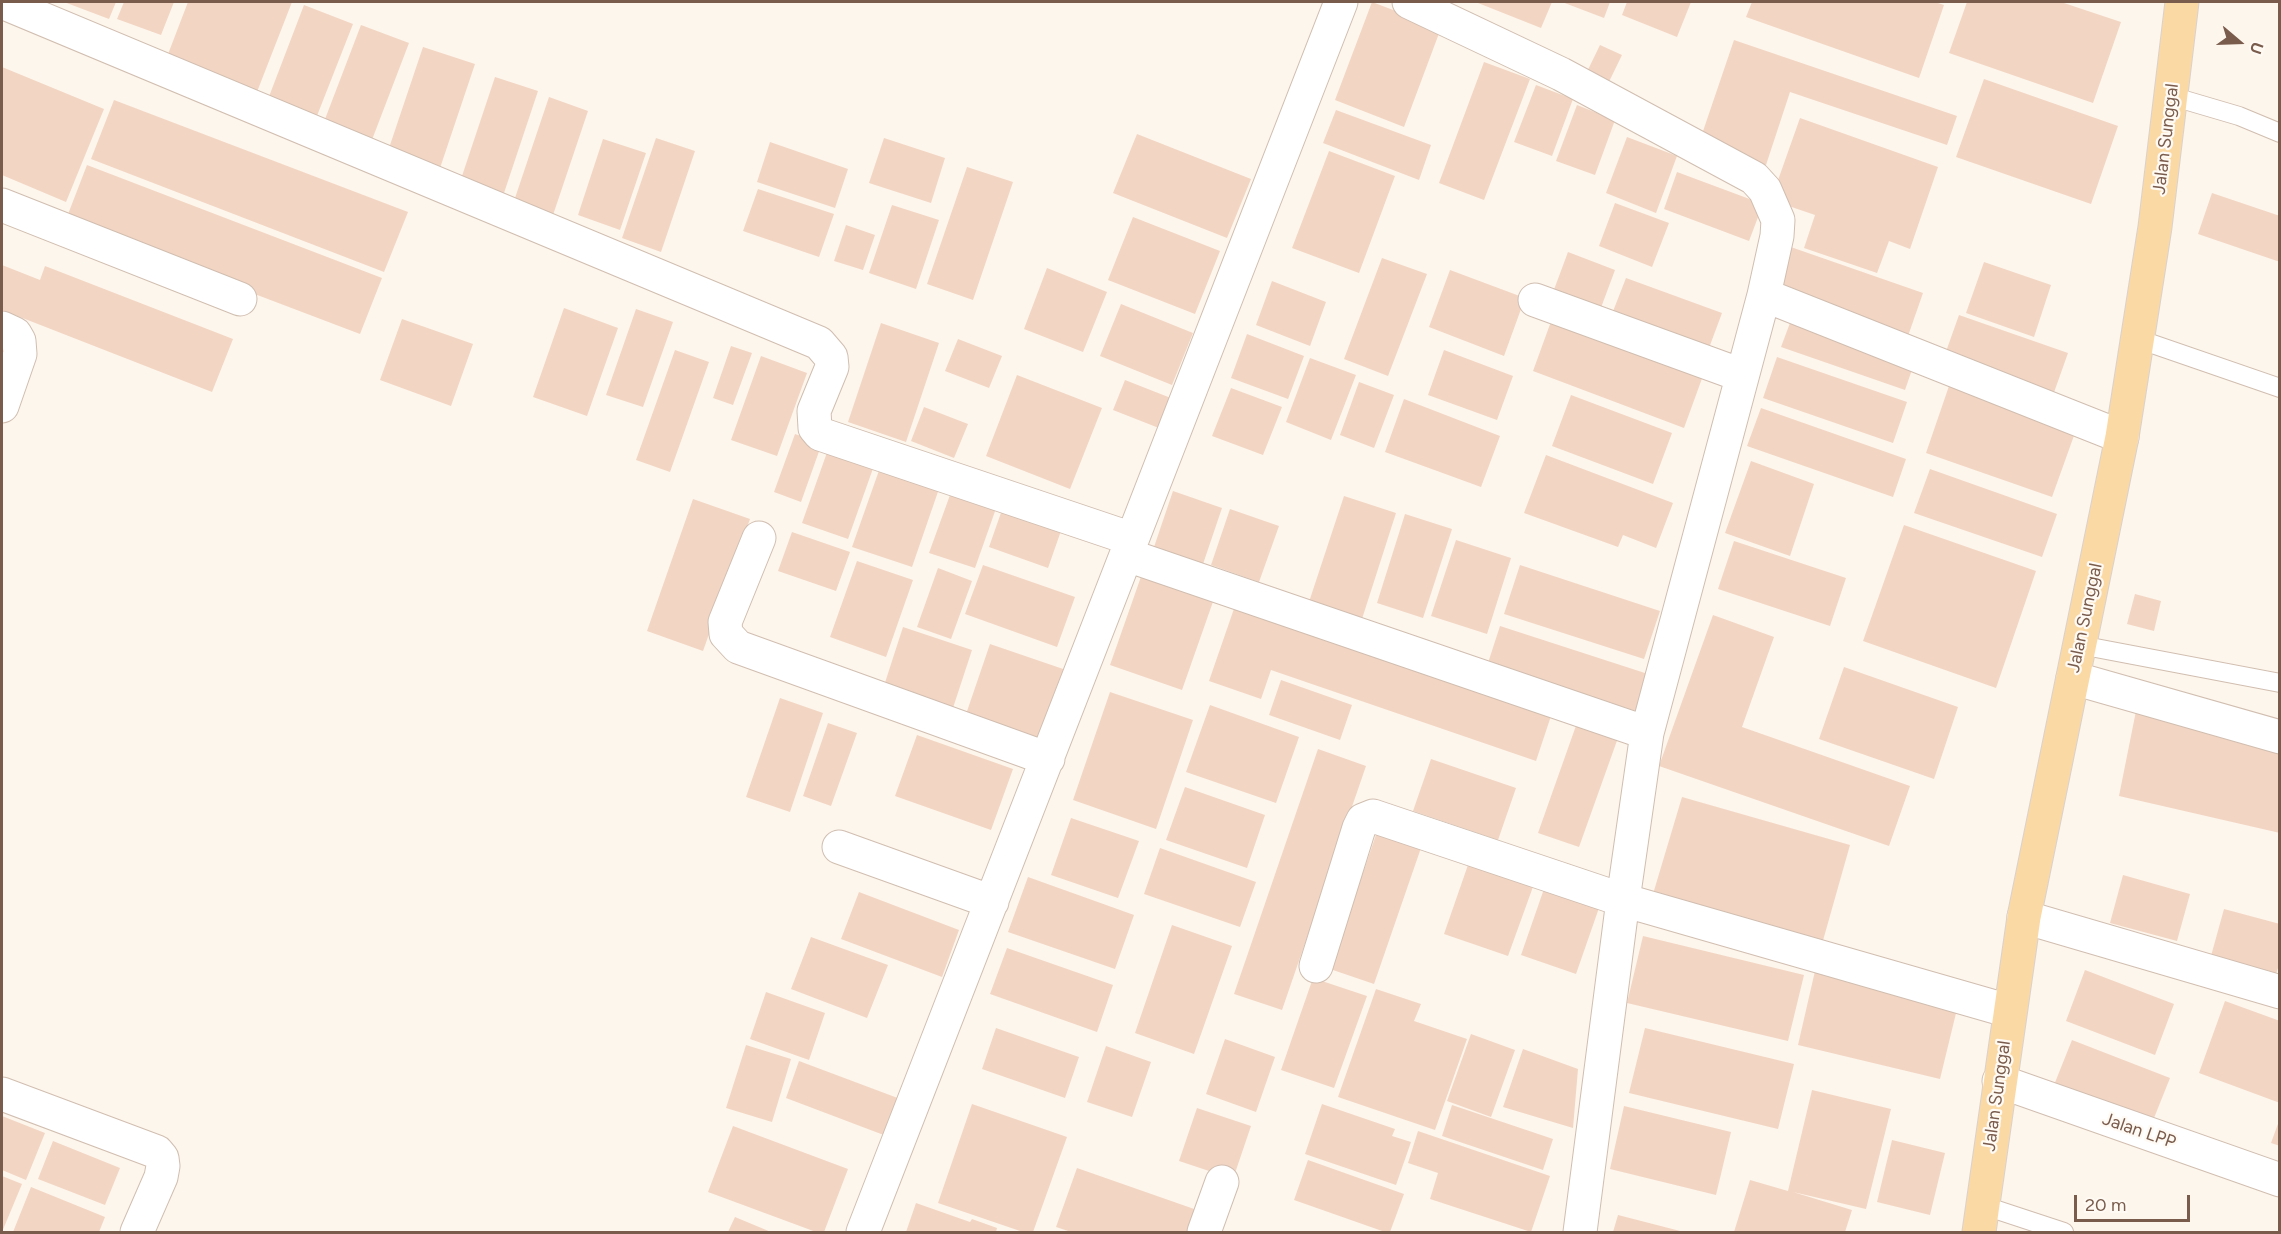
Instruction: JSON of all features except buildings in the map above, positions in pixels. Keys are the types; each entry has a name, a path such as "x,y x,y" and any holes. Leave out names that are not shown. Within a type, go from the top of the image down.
{"main road":[{"name":"Jalan Sunggal","path":"1980,1219 2024,917 2122,437 2155,227 2182,2"}],"street":[{"path":"2,2 819,343 831,357 832,367 814,411 815,428 820,434 1647,733"},
{"path":"863,1233 1341,2"},
{"path":"1409,2 1561,74 1754,178 1765,190 1778,220 1777,236 1764,295 1647,733 1580,1233"},
{"path":"2,205 240,299"},
{"path":"1764,295 2122,437"},
{"path":"1536,300 1741,375"},
{"path":"2,328 15,334 19,341 20,354 2,406"},
{"path":"759,538 725,622 726,634 738,647 1048,759"},
{"path":"2073,678 2280,737"},
{"path":"1316,966 1359,828 1363,820 1373,816 1623,900 2009,1011"},
{"path":"839,847 992,902"},
{"path":"2024,917 2280,992"},
{"name":"Jalan LPP","path":"1999,1081 2280,1180"},
{"path":"2,1094 157,1152 162,1158 161,1177 137,1233"},
{"path":"1204,1233 1222,1182"}],"lane":[{"path":"2171,96 2239,116 2280,133"},
{"path":"2138,339 2280,388"},
{"path":"2080,645 2280,683"},
{"path":"1980,1219 2064,1233"}]}
